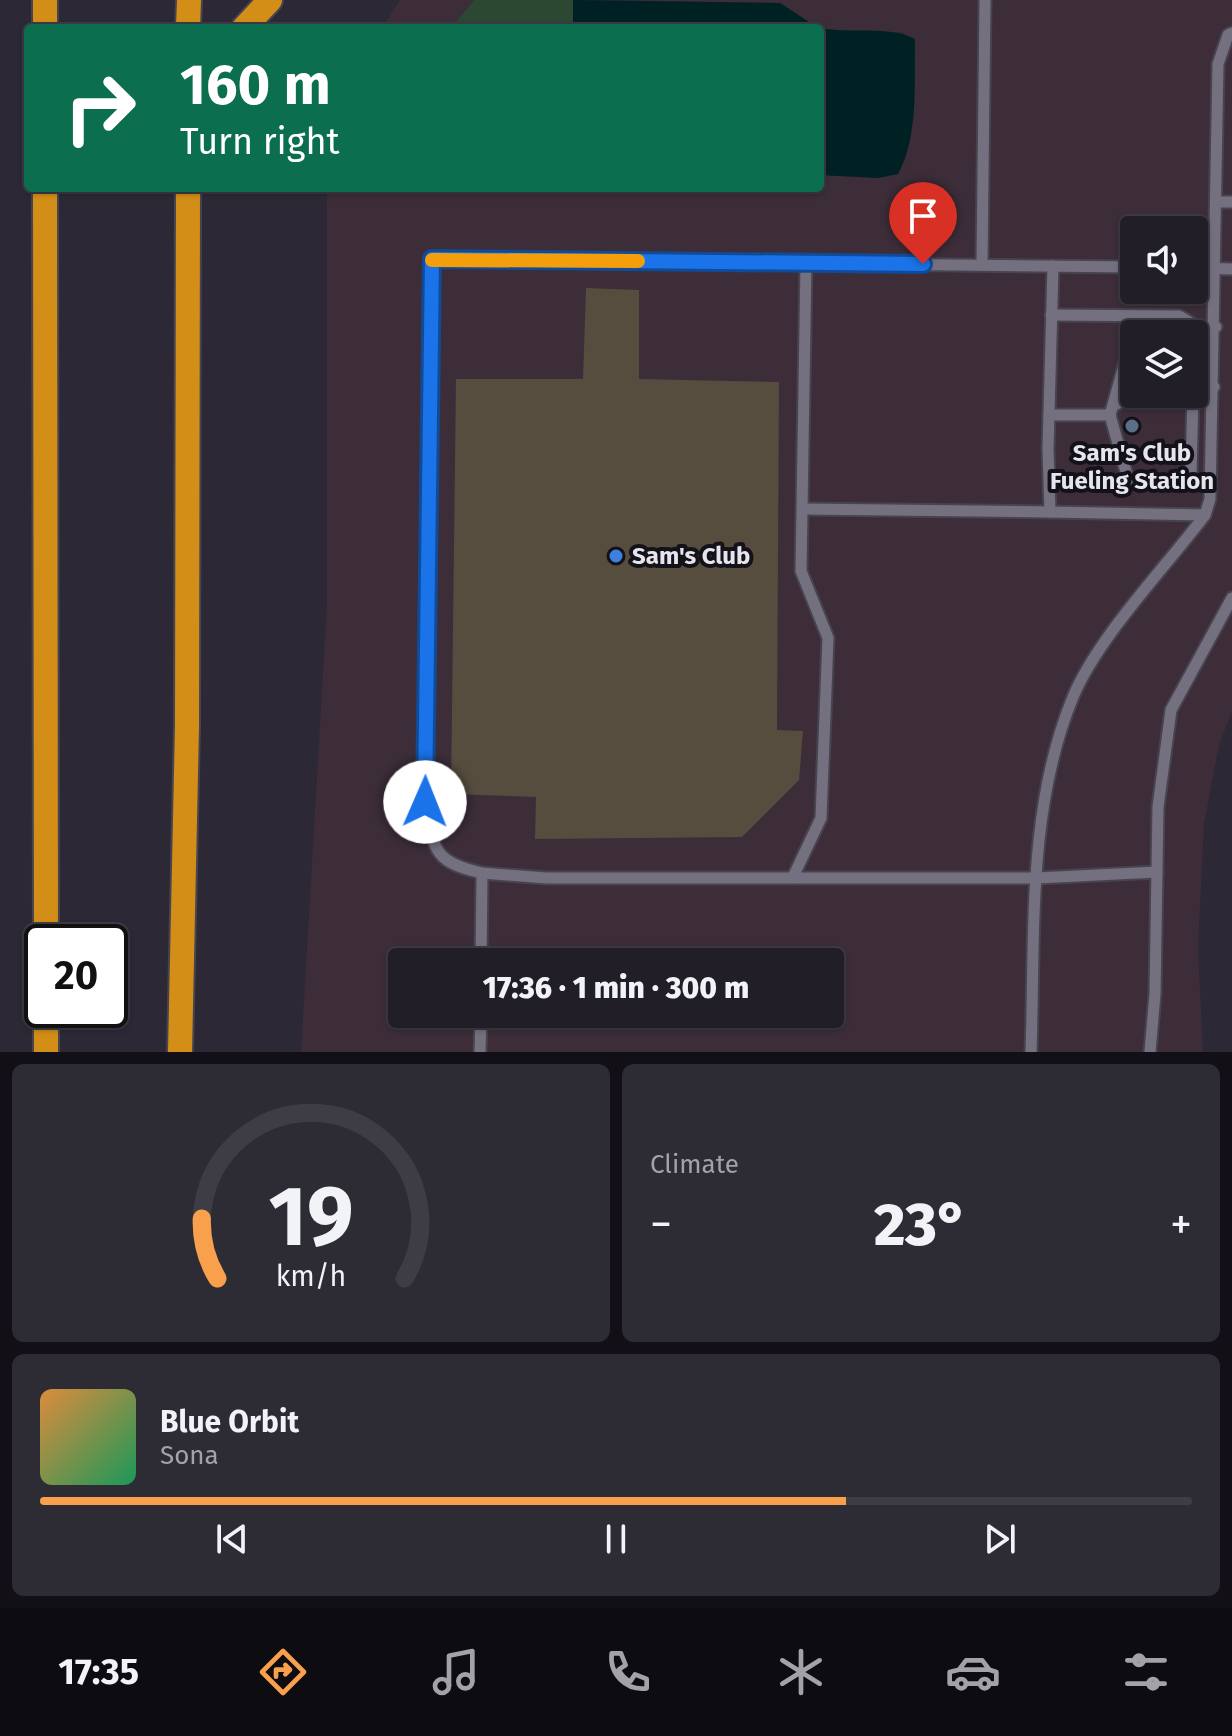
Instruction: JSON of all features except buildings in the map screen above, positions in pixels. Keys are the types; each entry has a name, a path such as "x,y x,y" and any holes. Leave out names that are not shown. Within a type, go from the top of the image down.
{"highway":[{"path":"45,0 45,24"},
{"path":"188,24 189,0"},
{"path":"248,24 270,0"},
{"path":"45,192 46,924"},
{"path":"180,1052 187,726 188,192"},
{"path":"46,1028 46,1052"}],"lane":[{"path":"982,264 985,0"},
{"path":"1031,1052 1040,821 1074,696 1109,638 1205,515 1210,499 1216,327 1218,64 1228,35 1232,33"},
{"path":"1218,127 1232,127"},
{"path":"1217,202 1232,202"},
{"path":"1120,267 432,259 425,802 433,846 452,867 482,873 546,878 1037,878 1157,872"},
{"path":"793,877 821,818 828,638 801,571 803,509 800,443 806,263"},
{"path":"1050,512 1053,266"},
{"path":"1208,268 1232,269"},
{"path":"1051,315 1179,316 1186,320"},
{"path":"1208,327 1216,327"},
{"path":"1120,380 1110,415 1128,479 1185,481 1191,475 1187,445 1191,408"},
{"path":"1208,387 1214,387"},
{"path":"1110,415 1120,399"},
{"path":"1049,415 1110,415"},
{"path":"1110,415 1127,444"},
{"path":"1187,445 1212,445"},
{"path":"803,509 1205,515"},
{"path":"1150,1052 1155,994 1158,807 1171,710 1232,598"},
{"path":"481,948 482,873"},
{"path":"480,1052 481,1028"}],"shaded area":[{"path":"400,0 474,0 454,24 385,24"},
{"path":"474,0 573,0 573,24 454,24"},
{"path":"573,0 780,3 812,24 573,24"},
{"path":"602,0 1232,0 1232,711 1219,745 1204,824 1198,949 1203,1052 301,1052 327,604 327,192 824,192 824,175 878,178 898,174 906,158 913,117 915,40 901,32 843,32 824,29 824,24 812,24 780,3"},
{"path":"824,29 893,32 915,39 915,91 905,159 898,174 878,178 824,175"}],"slow traffic":[{"path":"432,260 638,261"}],"place":[{"name":"Sam's Club Fueling Station","path":"1132,426"},
{"name":"Sam's Club","path":"616,556"}],"route":[{"path":"425,802 432,259 923,264"}]}
